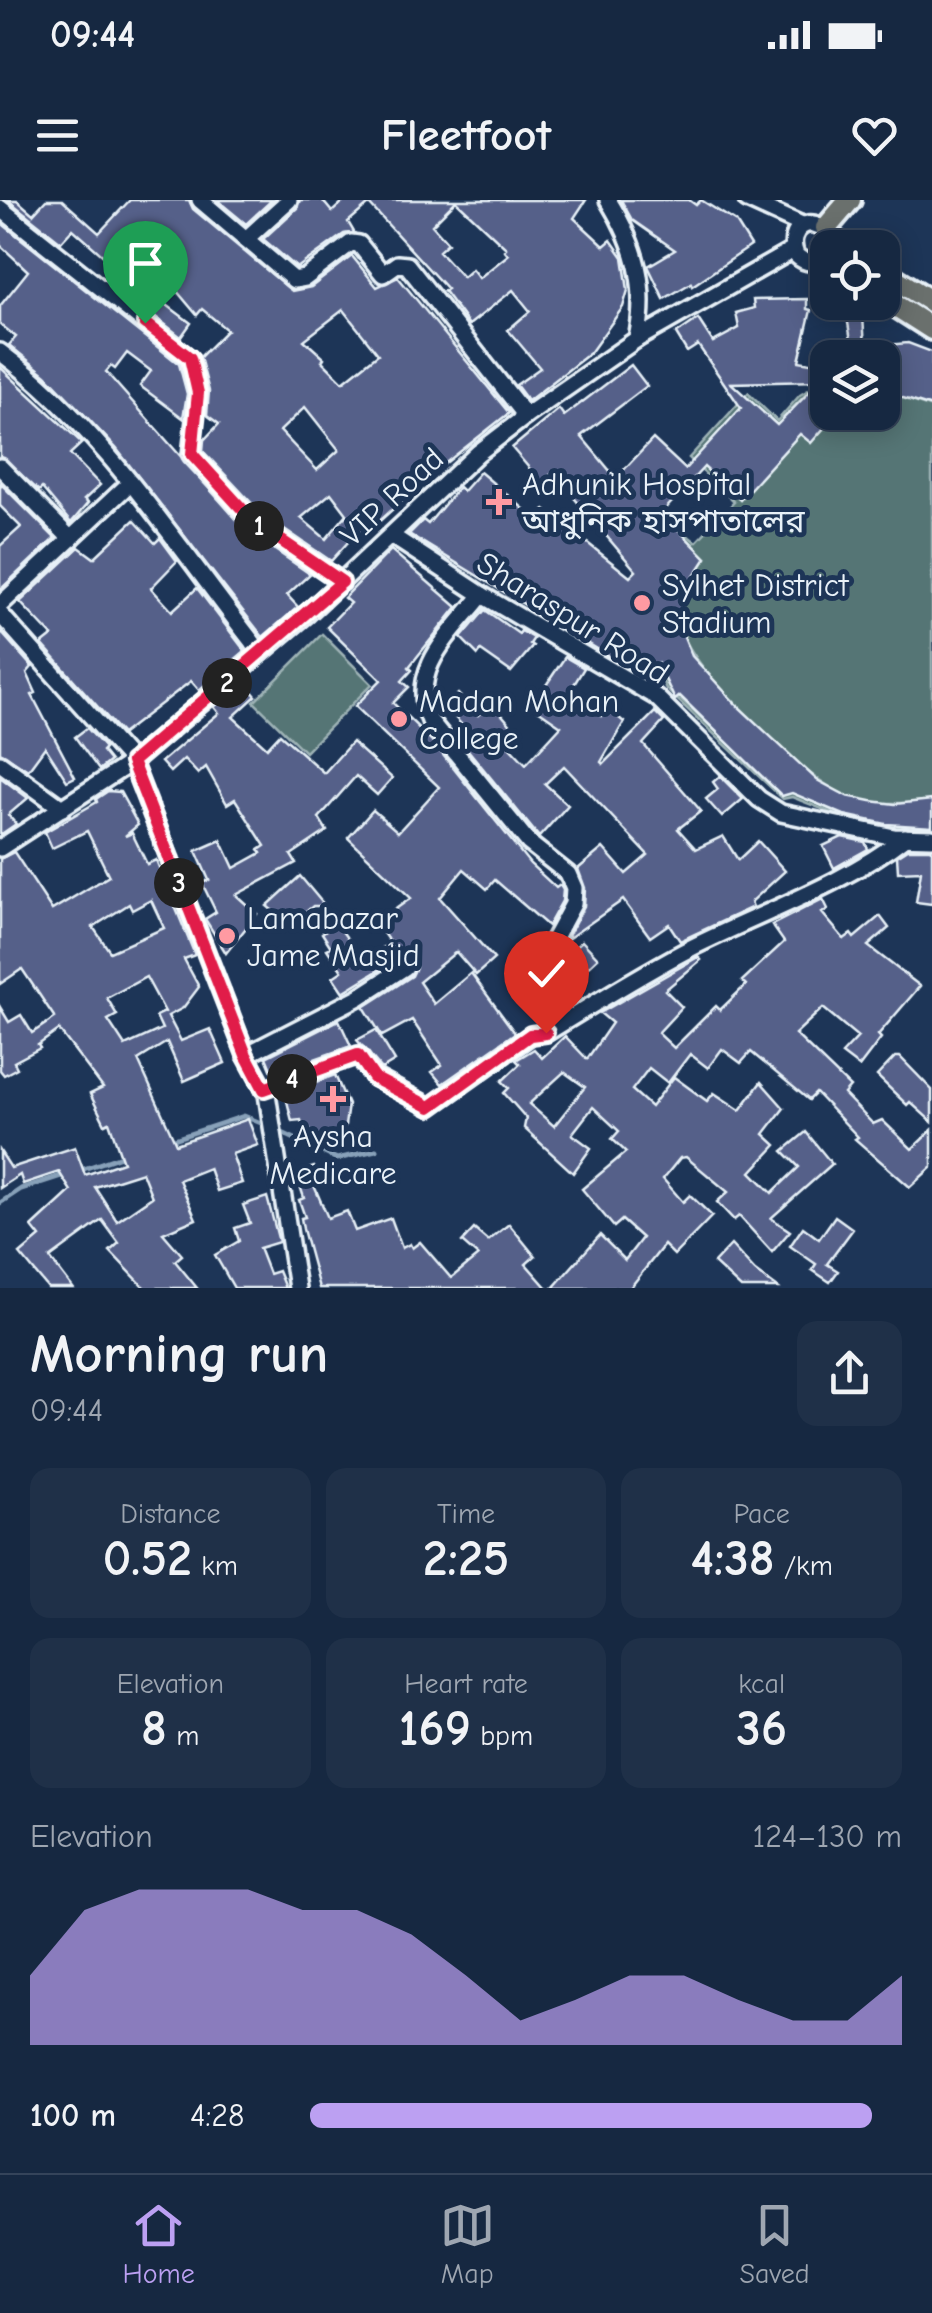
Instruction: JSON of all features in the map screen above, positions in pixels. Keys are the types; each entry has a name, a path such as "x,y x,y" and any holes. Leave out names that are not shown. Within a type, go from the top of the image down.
{"main road":[{"path":"838,230 850,200"},
{"path":"900,282 932,302"},
{"path":"900,309 932,329"}],"street":[{"path":"200,200 298,281 350,243 360,244 383,274 397,264 407,265 526,416"},
{"path":"246,239 289,200"},
{"path":"608,200 638,259 642,314 638,339"},
{"path":"747,200 802,225 814,223 818,230"},
{"path":"0,208 190,358 198,393 192,454 254,522 342,582"},
{"path":"802,225 794,234 793,250 806,262 810,260"},
{"name":"VIP Road","path":"0,848 132,762 342,582 478,453 526,416 638,339 793,250"},
{"path":"0,352 52,396 129,484 261,653"},
{"path":"0,467 71,538"},
{"path":"0,605 129,484"},
{"name":"Sharaspur Road","path":"392,536 482,595 656,697 748,788 780,813 826,826 932,838"},
{"path":"482,595 424,674 423,705 430,722 528,843 568,874 574,888 573,904 552,943"},
{"path":"0,614 132,762 246,1055 265,1091 278,1150 297,1288"},
{"path":"0,764 62,808"},
{"path":"265,1091 358,1055 374,1078 430,1107 530,1035 546,1033 692,948 784,906 887,851 905,837"},
{"path":"246,1055 359,997 405,967"}],"green space":[{"name":"Sylhet District Stadium","path":"810,389 783,418 810,442 822,430 900,430 900,397 932,408 932,801 890,803 848,796 805,770 752,723 705,670 681,628 682,599 706,558 677,528 650,649 669,688 724,739 792,793 851,818 932,829 878,827 843,817 792,797 783,799 666,689 648,649 646,564 673,524 696,542 734,502 689,458 748,393 777,421","holes":["749,399 740,499 695,459"]},
{"path":"322,634 372,684 305,752 254,702"}],"building":[{"path":"8,200 17,200 33,214 46,200 62,200 99,233 130,200 189,200 193,209 292,291 311,287 352,256 377,287 398,277 509,413 433,473 363,536 358,531 331,561 261,513 203,451 204,440 219,424 207,415 209,391 200,357 227,330 202,309 197,315 139,246 118,269 73,229 61,242","holes":["343,310 378,354 343,382 304,340","305,407 339,450 317,470 280,431","331,493 347,514 326,539 301,518"]},
{"path":"217,200 272,200 246,224"},
{"path":"300,200 322,200 332,212 345,200 586,200 574,218 604,246 611,240 623,257 628,290 623,307 590,353 528,401 516,385 540,368 508,330 530,311 513,290 469,325 444,291 447,289 369,204 348,222 354,232 344,234 297,268 263,239 297,208","holes":["456,201 506,248 508,255 479,278 472,269 463,277 439,251 448,243 432,225"]},
{"path":"621,200 689,200 696,205 701,200 736,222 751,246 692,286 691,283 664,299 648,266 675,250 632,220"},
{"path":"0,222 179,364 187,394 183,418 140,386 151,371 127,353 115,369 111,366 106,372 246,530 310,574 287,595 298,607 263,637 116,448 46,375 9,345 16,337 0,324 0,306 28,271 0,245"},
{"path":"124,273 191,323 181,337 115,285"},
{"path":"807,299 810,314 799,361 810,363 810,381 731,383 777,425 810,391 810,430 822,430 811,443 800,434 740,500 704,467 662,513 706,558 682,595 681,629 692,656 737,705 817,780 847,796 871,801 895,804 932,800 932,827 886,824 844,815 792,793 782,796 680,696 675,700 658,664 648,680 409,534 423,520 428,524 459,487 463,491 480,472 536,519 545,509 630,577 636,571 553,473 541,482 512,448 559,409 564,416 631,365 647,386 581,436 616,478 653,439 685,469 741,408 698,345 687,352 676,334 698,319 713,342 739,328 736,313 754,308 753,300"},
{"path":"848,320 863,320 865,340 851,340"},
{"path":"900,344 932,352 932,407 900,397"},
{"path":"0,367 82,443 70,454 100,485 84,500 88,503 71,523 42,488 39,491 0,456"},
{"path":"0,483 55,538 0,590 0,546 21,527 0,506"},
{"path":"134,520 155,543 160,538 177,561 151,588 172,611 197,588 245,651 199,690 191,681 122,734 42,644 52,636 20,602 79,547 94,558"},
{"path":"391,550 457,607 409,667 412,670 402,681 409,687 393,703 431,740 530,864 563,890 562,901 548,926 495,880 487,889 464,869 440,898 494,959 476,975 456,952 419,982 434,1004 471,973 515,1033 442,1084 432,1072 442,1065 412,1020 382,1036 364,1007 412,976 414,960 400,957 343,992 333,977 342,971 327,949 331,947 322,933 336,923 363,960 390,943 376,923 411,898 348,838 373,810 398,832 439,787 355,706 381,680 327,627 350,603 344,598"},
{"path":"485,610 519,634 521,631 534,638 530,644 533,646 511,672 481,651 478,655 461,638"},
{"path":"0,631 32,667 27,673 36,693 32,695 75,777 67,781 45,747 28,770 0,752"},
{"path":"565,657 584,668 570,691 601,716 607,708 624,722 603,764 655,712 664,721 643,744 701,811 678,829 696,849 723,836 738,860 758,841 785,871 751,902 753,907 680,941 669,924 650,937 623,900 566,940 584,906 585,888 578,869 603,848 626,874 648,855 564,766 545,784 568,805 539,837 455,734 464,727 445,707 458,694 478,715 492,703 519,735 508,745 526,764 561,726 532,706"},
{"path":"244,682 256,696 233,717 267,748 280,734 324,773 352,742 392,778 377,795 356,776 319,818 327,831 291,855 296,863 236,895 257,914 226,953 205,919 216,912 202,883 209,880 196,851 221,840 234,868 261,853 259,850 265,846 235,799 227,804 206,767 198,774 184,759 170,772 161,762 219,713 214,707"},
{"path":"87,728 105,748 102,751 110,761 99,770 75,737"},
{"path":"720,776 743,799 722,817 706,799 718,789 713,782"},
{"path":"0,777 28,798 8,815 16,824 0,835"},
{"path":"108,791 120,792 138,825 125,836 132,833 147,864 156,860 195,955 184,959 199,987 183,1008 168,1016 181,1041 210,1029 225,1063 184,1081 167,1042 138,1060 176,1144 248,1119 258,1145 232,1154 242,1183 217,1191 209,1168 179,1180 196,1219 163,1233 182,1255 175,1261 197,1288 145,1288 110,1251 119,1243 102,1220 50,1258 73,1288 48,1288 20,1254 40,1237 32,1227 71,1191 59,1172 23,1184 20,1175 0,1188 0,1151 11,1168 75,1147 85,1175 123,1162 109,1122 105,1124 90,1094 103,1088 59,1030 38,1045 40,1048 14,1062 17,1068 4,1075 0,1070 0,1007 9,1022 21,1015 32,1033 55,1018 22,969 0,984 0,859 14,852 52,910 109,876 87,831 52,848 45,832 97,802","holes":["151,900 164,928 110,952 93,927 129,904 132,910","146,977 165,1012 156,1016 162,1029 125,1046 108,1020 117,1015 107,998","142,1172 152,1197 117,1221 95,1187"]},
{"path":"842,837 865,842 868,849 834,868 823,846"},
{"path":"908,849 932,849 932,904 916,902 921,871 898,872 897,856"},
{"path":"300,876 325,906 313,906 290,925 267,906"},
{"path":"823,899 828,909 822,913 844,939 851,934 854,938 880,916 889,928 868,946 920,986 878,1035 881,1038 859,1067 842,1054 858,1037 823,1008 795,1034 850,1087 844,1094 873,1124 882,1120 912,1149 932,1130 932,1167 910,1187 855,1139 858,1137 816,1093 809,1100 751,1052 741,1063 722,1049 708,1068 690,1054 668,1083 649,1068 632,1090 651,1107 674,1077 707,1101 714,1093 740,1110 761,1082 784,1108 764,1134 776,1145 751,1172 772,1193 799,1167 783,1151 806,1132 832,1164 771,1218 790,1231 772,1252 739,1216 734,1220 717,1202 728,1192 686,1157 680,1158 663,1179 683,1202 690,1195 712,1216 674,1255 664,1245 630,1288 553,1288 600,1235 625,1260 642,1238 622,1220 614,1227 582,1189 626,1152 612,1139 619,1131 593,1107 572,1134 591,1148 573,1173 524,1128 526,1118 504,1093 509,1088 502,1081 520,1064 516,1060 534,1049 542,1058 565,1036 587,1059 612,1023 600,1013 698,957 701,960 665,990 682,1007 658,1033 674,1048 716,1006 720,1010 746,985 742,981 784,942 772,925","holes":["564,1072 585,1087 554,1126 529,1104"]},
{"path":"582,941 598,958 555,998 539,980"},
{"path":"339,1020 351,1046 273,1074 266,1057"},
{"path":"376,1030 395,1061 382,1069 357,1040"},
{"path":"895,1057 900,1057 932,1090 932,1122 877,1076"},
{"path":"335,1075 348,1105 342,1146 329,1149 320,1144 318,1136 313,1137 310,1129 304,1130 301,1120 292,1121 285,1093"},
{"path":"314,1167 318,1179 312,1181 328,1218 347,1211 355,1231 391,1218 402,1248 410,1244 412,1248 420,1242 451,1278 478,1256 462,1242 474,1229 488,1241 509,1224 535,1256 526,1264 547,1288 319,1288 303,1229 301,1218 305,1217 299,1200 304,1198 296,1173"},
{"path":"267,1197 279,1242 259,1248 269,1274 278,1271 285,1288 234,1288 215,1255 239,1241 235,1228 250,1223 243,1205"},
{"path":"835,1216 853,1229 827,1264 838,1271 830,1282 812,1270 816,1264 790,1246 803,1227 819,1239"},
{"path":"731,1245 778,1288 741,1288 714,1263"}],"waterway":[{"path":"168,1141 244,1116 266,1125"},
{"path":"276,1130 337,1159 376,1150"},
{"path":"78,1171 124,1155"},
{"path":"0,1203 21,1189 67,1174"}],"place":[{"name":"Adhunik Hospital আধুনিক হাসপাতালের","path":"499,502"},
{"name":"Sylhet District Stadium","path":"642,603"},
{"name":"Madan Mohan College","path":"399,719"},
{"name":"Lamabazar Jame Masjid","path":"227,936"},
{"name":"Aysha Medicare","path":"333,1099"}],"route":[{"path":"145,323 190,358 198,393 192,454 254,522 342,582 132,762 246,1055 264,1089 358,1055 374,1078 430,1107 530,1035 546,1033"}]}
